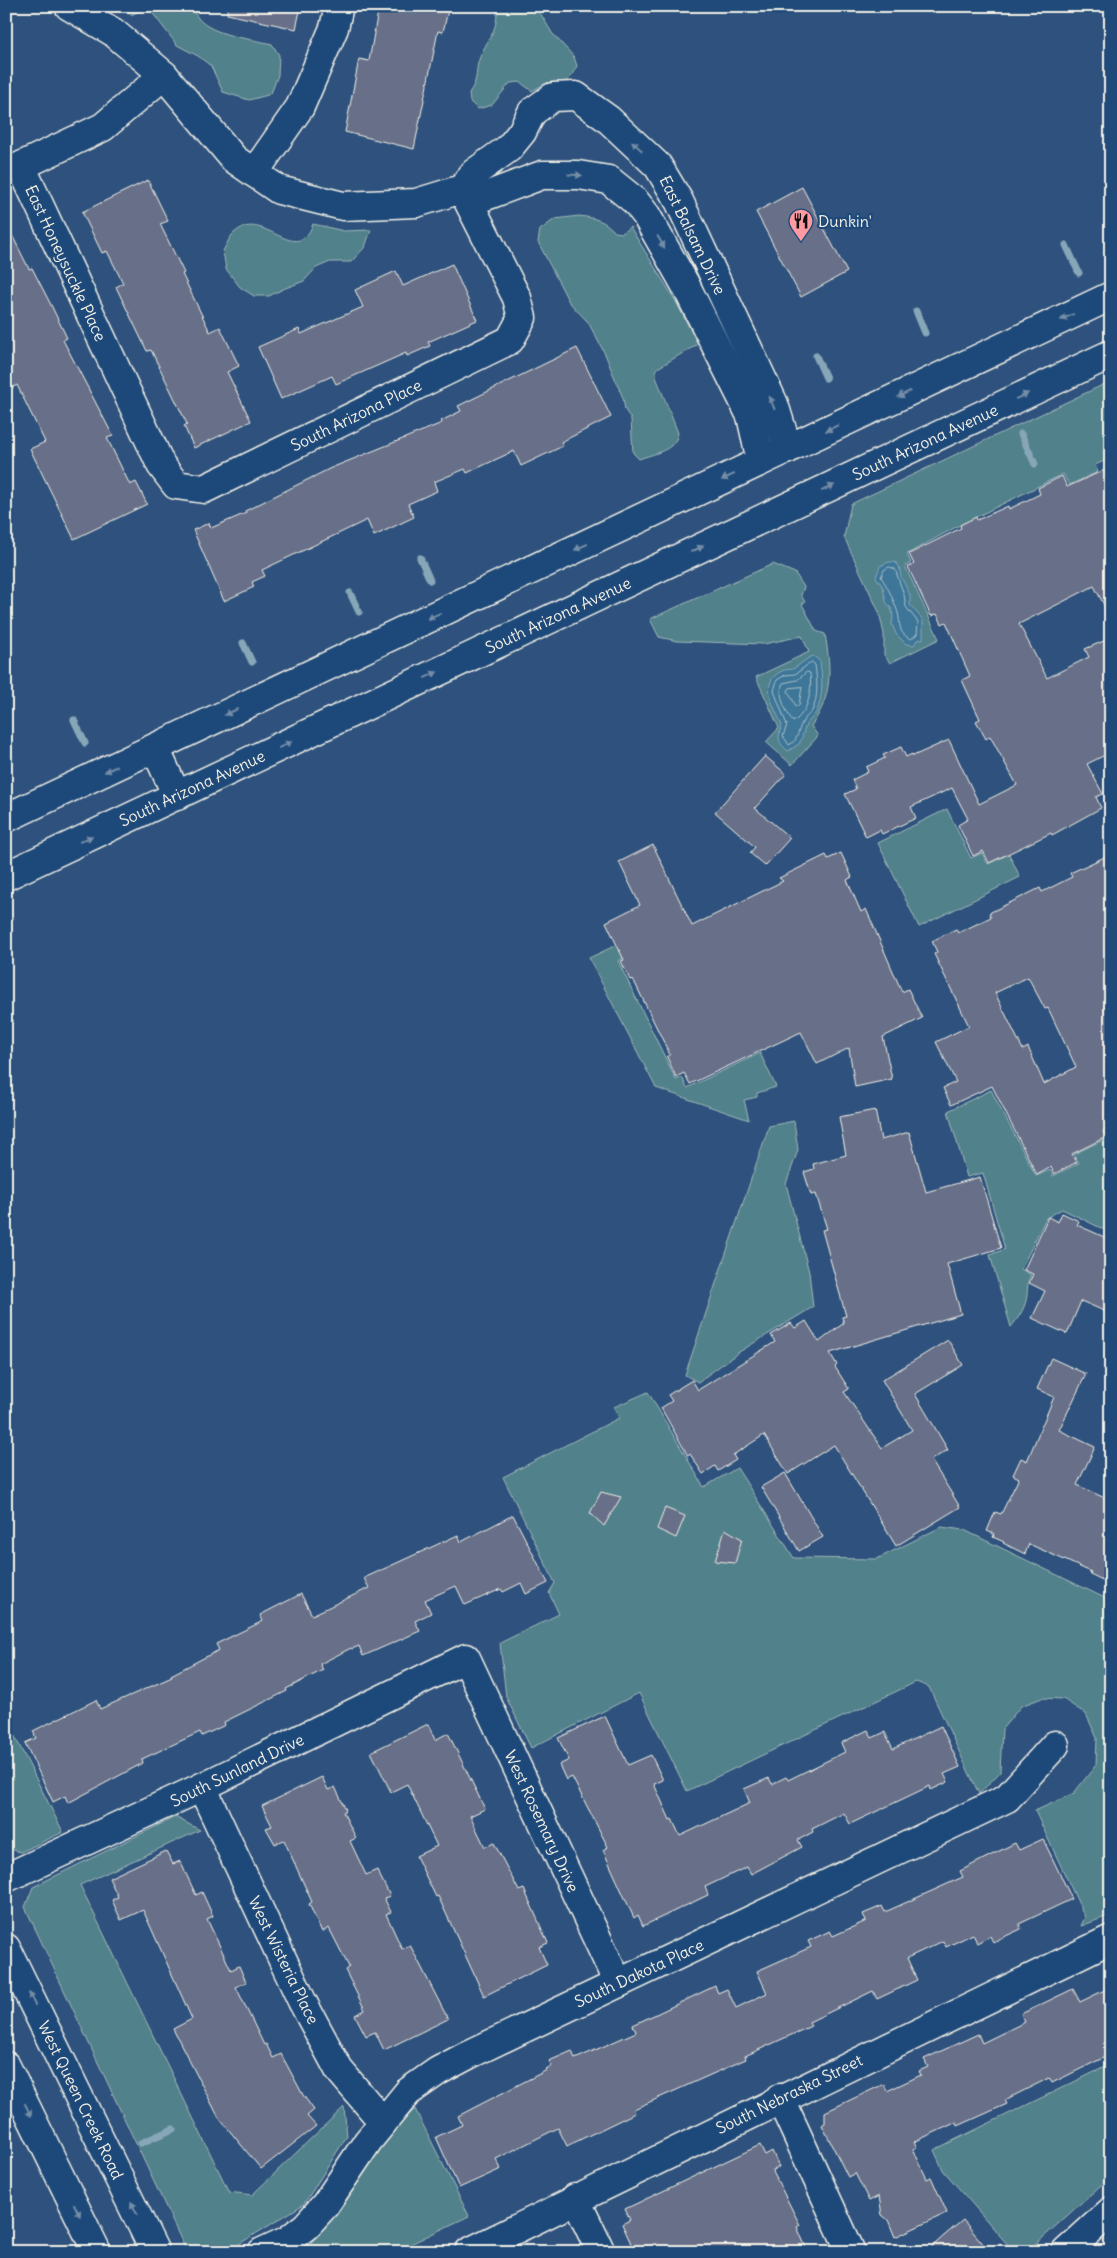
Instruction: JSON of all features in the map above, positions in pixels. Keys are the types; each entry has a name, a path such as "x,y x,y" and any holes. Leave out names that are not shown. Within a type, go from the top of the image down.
{"street":[{"path":"69,6 113,32 164,75 234,159 279,190 343,206 416,203 462,189"},
{"path":"254,173 300,106 334,28 339,6"},
{"name":"East Honeysuckle Place","path":"164,75 103,127 21,166 161,465 176,485"},
{"name":"East Balsam Drive","path":"761,461 750,416 685,284 646,215 635,201 609,180 578,175 542,175 486,196 462,189 474,173 496,159 522,132 532,112 554,97 576,96 608,119 658,166 679,201 774,404 788,449"},
{"path":"522,132 529,156 542,175"},
{"name":"South Arizona Place","path":"176,485 204,489 510,340 522,318 517,298 462,189"},
{"path":"6,818 1111,296"},
{"name":"South Arizona Avenue","path":"6,876 1111,354"},
{"path":"155,748 177,796"},
{"name":"South Sunland Drive","path":"6,1878 202,1787 466,1658"},
{"name":"West Rosemary Drive","path":"466,1658 618,1984"},
{"name":"South Dakota Place","path":"262,2252 288,2240 306,2226 325,2204 383,2122 408,2092 438,2071 1007,1798 1055,1745"},
{"name":"West Wisteria Place","path":"202,1787 302,2001 339,2070 383,2122"},
{"name":"South Nebraska Street","path":"469,2252 780,2098 1111,1939"},
{"name":"West Queen Creek Road","path":"6,1948 155,2252"},
{"path":"6,2066 97,2252"},
{"path":"780,2098 851,2252"},
{"path":"575,2198 601,2252"},
{"path":"1066,2252 1111,2211"}],"green space":[{"path":"120,6 193,6 196,16 213,29 225,34 272,44 279,55 278,75 272,91 268,95 249,100 223,92 211,66 198,56 177,45 151,11 144,9 131,15"},
{"path":"497,6 536,6 552,33 574,57 577,66 568,81 546,83 532,91 520,82 510,83 492,105 478,109 470,102 469,93 475,83 480,57 496,22"},
{"path":"579,216 599,220 615,232 622,233 630,227 675,300 698,344 656,369 656,377 678,433 669,448 639,459 633,453 631,419 625,410 623,398 605,354 588,322 569,302 538,242 540,230 555,219"},
{"path":"313,224 344,231 371,230 365,247 351,262 330,262 316,268 304,281 269,296 254,296 240,287 226,269 223,251 233,234 244,227 255,227 288,239 297,240 306,236"},
{"path":"1111,381 1111,458 1095,465 1098,472 1069,485 1063,474 956,527 907,554 911,563 905,566 939,639 890,663 884,655 884,634 879,612 844,537 851,504"},
{"path":"773,564 795,573 804,587 801,595 805,602 802,604 816,631 825,634 828,659 827,693 811,726 818,736 792,765 766,742 779,728 756,677 809,652 802,636 764,644 677,641 659,637 650,619"},
{"path":"947,809 971,858 982,853 988,864 1009,854 1020,877 919,927 878,843"},
{"path":"623,942 627,956 618,961 676,1080 682,1077 687,1088 760,1053 776,1087 757,1093 757,1097 744,1100 749,1120 656,1088 589,958"},
{"path":"991,1090 1036,1176 1050,1170 1053,1176 1079,1163 1074,1154 1111,1136 1111,1233 1062,1209 1046,1218 1021,1269 1031,1275 1024,1308 1011,1327 990,1255 1005,1249 983,1173 967,1177 948,1111"},
{"path":"794,1121 798,1150 786,1184 809,1272 813,1307 739,1352 698,1382 685,1375 769,1126"},
{"path":"648,1392 704,1487 737,1468 794,1558 877,1559 941,1527 964,1530 1111,1601 1111,1909 1108,1916 1081,1926 1085,1917 1035,1811 1074,1793 1096,1765 1097,1738 1086,1714 1063,1699 1042,1698 1021,1706 1002,1729 1000,1772 979,1794 929,1687 916,1682 687,1791 639,1693 531,1748 506,1697 500,1643 559,1614 549,1593 555,1583 503,1477 619,1418 614,1407"},
{"path":"6,1719 63,1832 21,1852 6,1848"},
{"path":"175,1817 200,1830 80,1885 229,2192 252,2195 344,2107 347,2136 304,2204 226,2252 205,2252 185,2248 25,1907 33,1887"},
{"path":"1111,2064 1111,2176 1027,2252 1014,2252 943,2170 934,2150"},
{"path":"415,2109 469,2216 394,2252 296,2252 310,2244 343,2206 382,2142"}],"water":[{"path":"889,562 895,562 899,566 901,577 910,595 910,605 923,620 923,639 917,640 914,645 906,644 896,634 892,624 893,615 891,608 886,602 883,587 876,577 880,566"},
{"path":"813,656 820,661 822,681 820,700 816,713 806,725 799,744 788,751 779,740 782,726 769,689 775,676 782,671 793,669"}],"building":[{"path":"228,6 301,6 296,29 227,14"},
{"path":"379,6 449,6 443,32 438,31 414,149 345,132 359,59 369,61"},
{"path":"148,180 168,221 160,224 210,332 220,327 239,366 227,372 251,421 194,448 184,426 187,424 151,350 147,351 116,287 123,283 107,251 102,253 82,212"},
{"name":"Dunkin'","path":"802,187 847,272 801,297 756,212"},
{"path":"6,223 29,269 32,268 67,338 63,340 113,436 107,438 130,485 136,482 147,504 74,539 30,449 45,442 17,385 6,391"},
{"path":"452,264 477,320 428,342 430,346 407,356 406,353 336,384 332,376 281,399 258,347 299,329 301,334 363,307 355,290 396,271 403,286"},
{"path":"577,348 611,417 561,442 563,446 521,466 514,451 467,473 465,469 434,482 437,491 408,504 414,517 374,536 367,520 262,570 265,576 252,582 254,587 224,601 193,530 209,523 211,528 246,513 245,511 331,468 442,423 441,421 461,411 458,406"},
{"path":"1111,467 1111,618 1094,586 1019,624 1047,678 1089,657 1085,649 1111,638 1111,752 1087,764 1103,794 1096,797 1101,808 1052,835 1051,833 989,863 983,851 973,856 958,825 968,819 952,788 911,807 916,818 882,834 880,830 866,837 845,794 856,789 852,780 868,772 866,767 885,758 883,755 901,747 906,757 912,754 913,756 949,740 979,804 1017,785 990,736 986,739 976,721 980,719 962,680 970,676 946,622 942,624 937,614 931,616 908,567 914,564 909,554 961,528 960,525 976,517 977,520 1008,506 1009,509 1040,494 1038,488 1062,476 1067,487"},
{"path":"765,756 786,774 755,808 790,838 765,866 750,853 755,847 715,812"},
{"path":"653,845 692,926 783,881 779,878 826,855 828,859 841,853 852,877 847,880 861,912 866,909 902,992 908,989 922,1018 883,1037 892,1079 855,1087 849,1048 817,1064 801,1032 690,1084 684,1073 676,1077 667,1057 670,1055 633,979 630,980 621,961 624,960 606,922 640,905 619,862"},
{"path":"1111,854 1111,1126 1103,1131 1106,1137 1072,1154 1077,1162 1054,1174 1051,1167 1037,1175 992,1086 951,1105 943,1088 956,1082 936,1042 969,1026 934,954 937,952 932,941 956,929 958,933 991,917 989,913 1040,888 1042,892 1072,877 1070,873","holes":["1028,977 1045,1009 1048,1008 1076,1067 1044,1084 1028,1047 1023,1050 995,993"]},
{"path":"875,1110 881,1140 909,1132 926,1192 980,1177 1001,1248 947,1264 961,1314 830,1353 837,1365 835,1367 849,1389 844,1392 882,1448 912,1430 882,1380 948,1340 963,1365 915,1394 948,1450 931,1460 960,1507 896,1546 834,1445 788,1474 764,1435 733,1455 736,1460 718,1471 715,1466 703,1474 690,1454 688,1456 661,1408 672,1401 668,1395 692,1380 698,1390 775,1342 771,1335 791,1323 795,1328 806,1321 819,1342 844,1323 842,1317 846,1316 822,1230 827,1229 816,1194 811,1195 804,1172 814,1169 813,1164 846,1155 839,1117"},
{"path":"1062,1213 1079,1221 1077,1225 1111,1240 1111,1314 1081,1301 1067,1334 1032,1318 1045,1291 1029,1283 1033,1274 1024,1270 1048,1217 1058,1222"},
{"path":"1051,1358 1086,1374 1059,1430 1095,1447 1077,1485 1111,1501 1111,1584 1090,1574 1091,1572 1029,1544 1025,1554 993,1537 994,1534 987,1531 995,1512 1001,1514 1019,1478 1013,1475 1021,1458 1027,1461 1054,1397 1037,1389"},
{"path":"785,1473 823,1537 799,1551 761,1487"},
{"path":"601,1492 621,1497 604,1526 590,1513"},
{"path":"665,1508 685,1516 676,1538 657,1529"},
{"path":"513,1515 548,1583 526,1594 521,1583 503,1592 501,1589 465,1605 456,1586 425,1600 431,1613 415,1621 420,1631 363,1656 359,1646 351,1648 320,1664 323,1670 286,1689 287,1691 224,1722 225,1725 202,1736 200,1732 142,1759 143,1763 68,1803 65,1796 53,1802 25,1743 36,1738 33,1731 96,1700 100,1709 172,1677 171,1675 219,1650 216,1644 263,1621 260,1615 301,1594 312,1615 369,1588 364,1578 458,1535 461,1542"},
{"path":"725,1529 742,1539 735,1563 715,1561"},
{"path":"605,1716 628,1765 651,1755 663,1780 654,1784 670,1820 672,1819 680,1836 750,1803 744,1789 769,1778 772,1784 786,1777 788,1780 845,1752 841,1743 868,1730 872,1738 885,1732 893,1749 941,1726 960,1767 944,1774 948,1782 931,1790 930,1786 850,1824 844,1813 812,1829 813,1832 798,1840 802,1847 751,1874 747,1867 705,1887 708,1895 643,1926 638,1915 634,1918 603,1850 608,1847 572,1777 566,1780 559,1765 569,1760 558,1738"},
{"path":"428,1724 435,1740 448,1733 485,1809 470,1816 485,1847 494,1843 519,1891 524,1889 548,1943 539,1947 547,1965 484,1996 438,1896 436,1897 416,1856 437,1846 407,1784 391,1792 371,1752"},
{"path":"322,1777 328,1790 335,1787 346,1810 343,1812 356,1838 350,1841 366,1875 377,1870 390,1896 384,1898 391,1912 386,1914 402,1949 410,1945 448,2019 384,2050 375,2032 366,2036 355,2015 365,2010 345,1970 349,1967 329,1928 322,1932 309,1904 312,1902 284,1840 275,1844 266,1828 272,1826 262,1806"},
{"path":"1043,1839 1072,1899 1019,1924 1021,1929 993,1942 990,1936 977,1943 973,1934 946,1947 943,1941 907,1958 917,1980 877,1999 873,1991 809,2022 811,2026 745,2056 746,2059 634,2109 635,2113 567,2146 558,2128 496,2159 501,2169 459,2188 436,2137 462,2125 458,2116 547,2070 552,2066 549,2061 572,2051 575,2059 636,2032 633,2025 715,1986 718,1993 727,1989 736,2008 767,1993 757,1971 811,1947 808,1941 830,1931 833,1936 866,1921 863,1914 882,1906 885,1912 963,1877 960,1871 1015,1843 1019,1850"},
{"path":"166,1851 173,1864 180,1861 196,1895 202,1892 213,1916 207,1919 231,1970 239,1966 246,1982 236,1987 264,2045 266,2044 273,2058 281,2054 303,2095 314,2110 307,2116 316,2126 261,2169 219,2118 173,2029 192,2019 143,1910 121,1920 112,1900 118,1897 109,1878"},
{"path":"1111,1987 1111,2054 1052,2083 1049,2078 1005,2100 1007,2104 958,2126 957,2122 914,2142 917,2147 913,2149 927,2179 931,2177 947,2213 895,2237 888,2220 882,2215 879,2196 869,2201 855,2173 848,2177 822,2125 825,2123 825,2112 884,2084 887,2091 921,2075 919,2071 928,2067 924,2059 978,2034 982,2043 1025,2022 1021,2014 1073,1989 1080,2002"},
{"path":"760,2145 765,2155 772,2151 779,2167 772,2170 800,2225 797,2227 808,2252 635,2252 622,2224 630,2220 625,2209"},
{"path":"963,2220 990,2252 926,2252 945,2235"}],"waterway":[{"path":"1066,245 1079,273"},
{"path":"916,311 925,333"},
{"path":"816,356 826,378"},
{"path":"1021,434 1035,464"},
{"path":"420,558 430,580"},
{"path":"350,593 359,612"},
{"path":"243,643 252,662"},
{"path":"74,720 85,743"},
{"path":"141,2143 173,2129"}],"place":[{"name":"Dunkin'","path":"801,242"}]}
